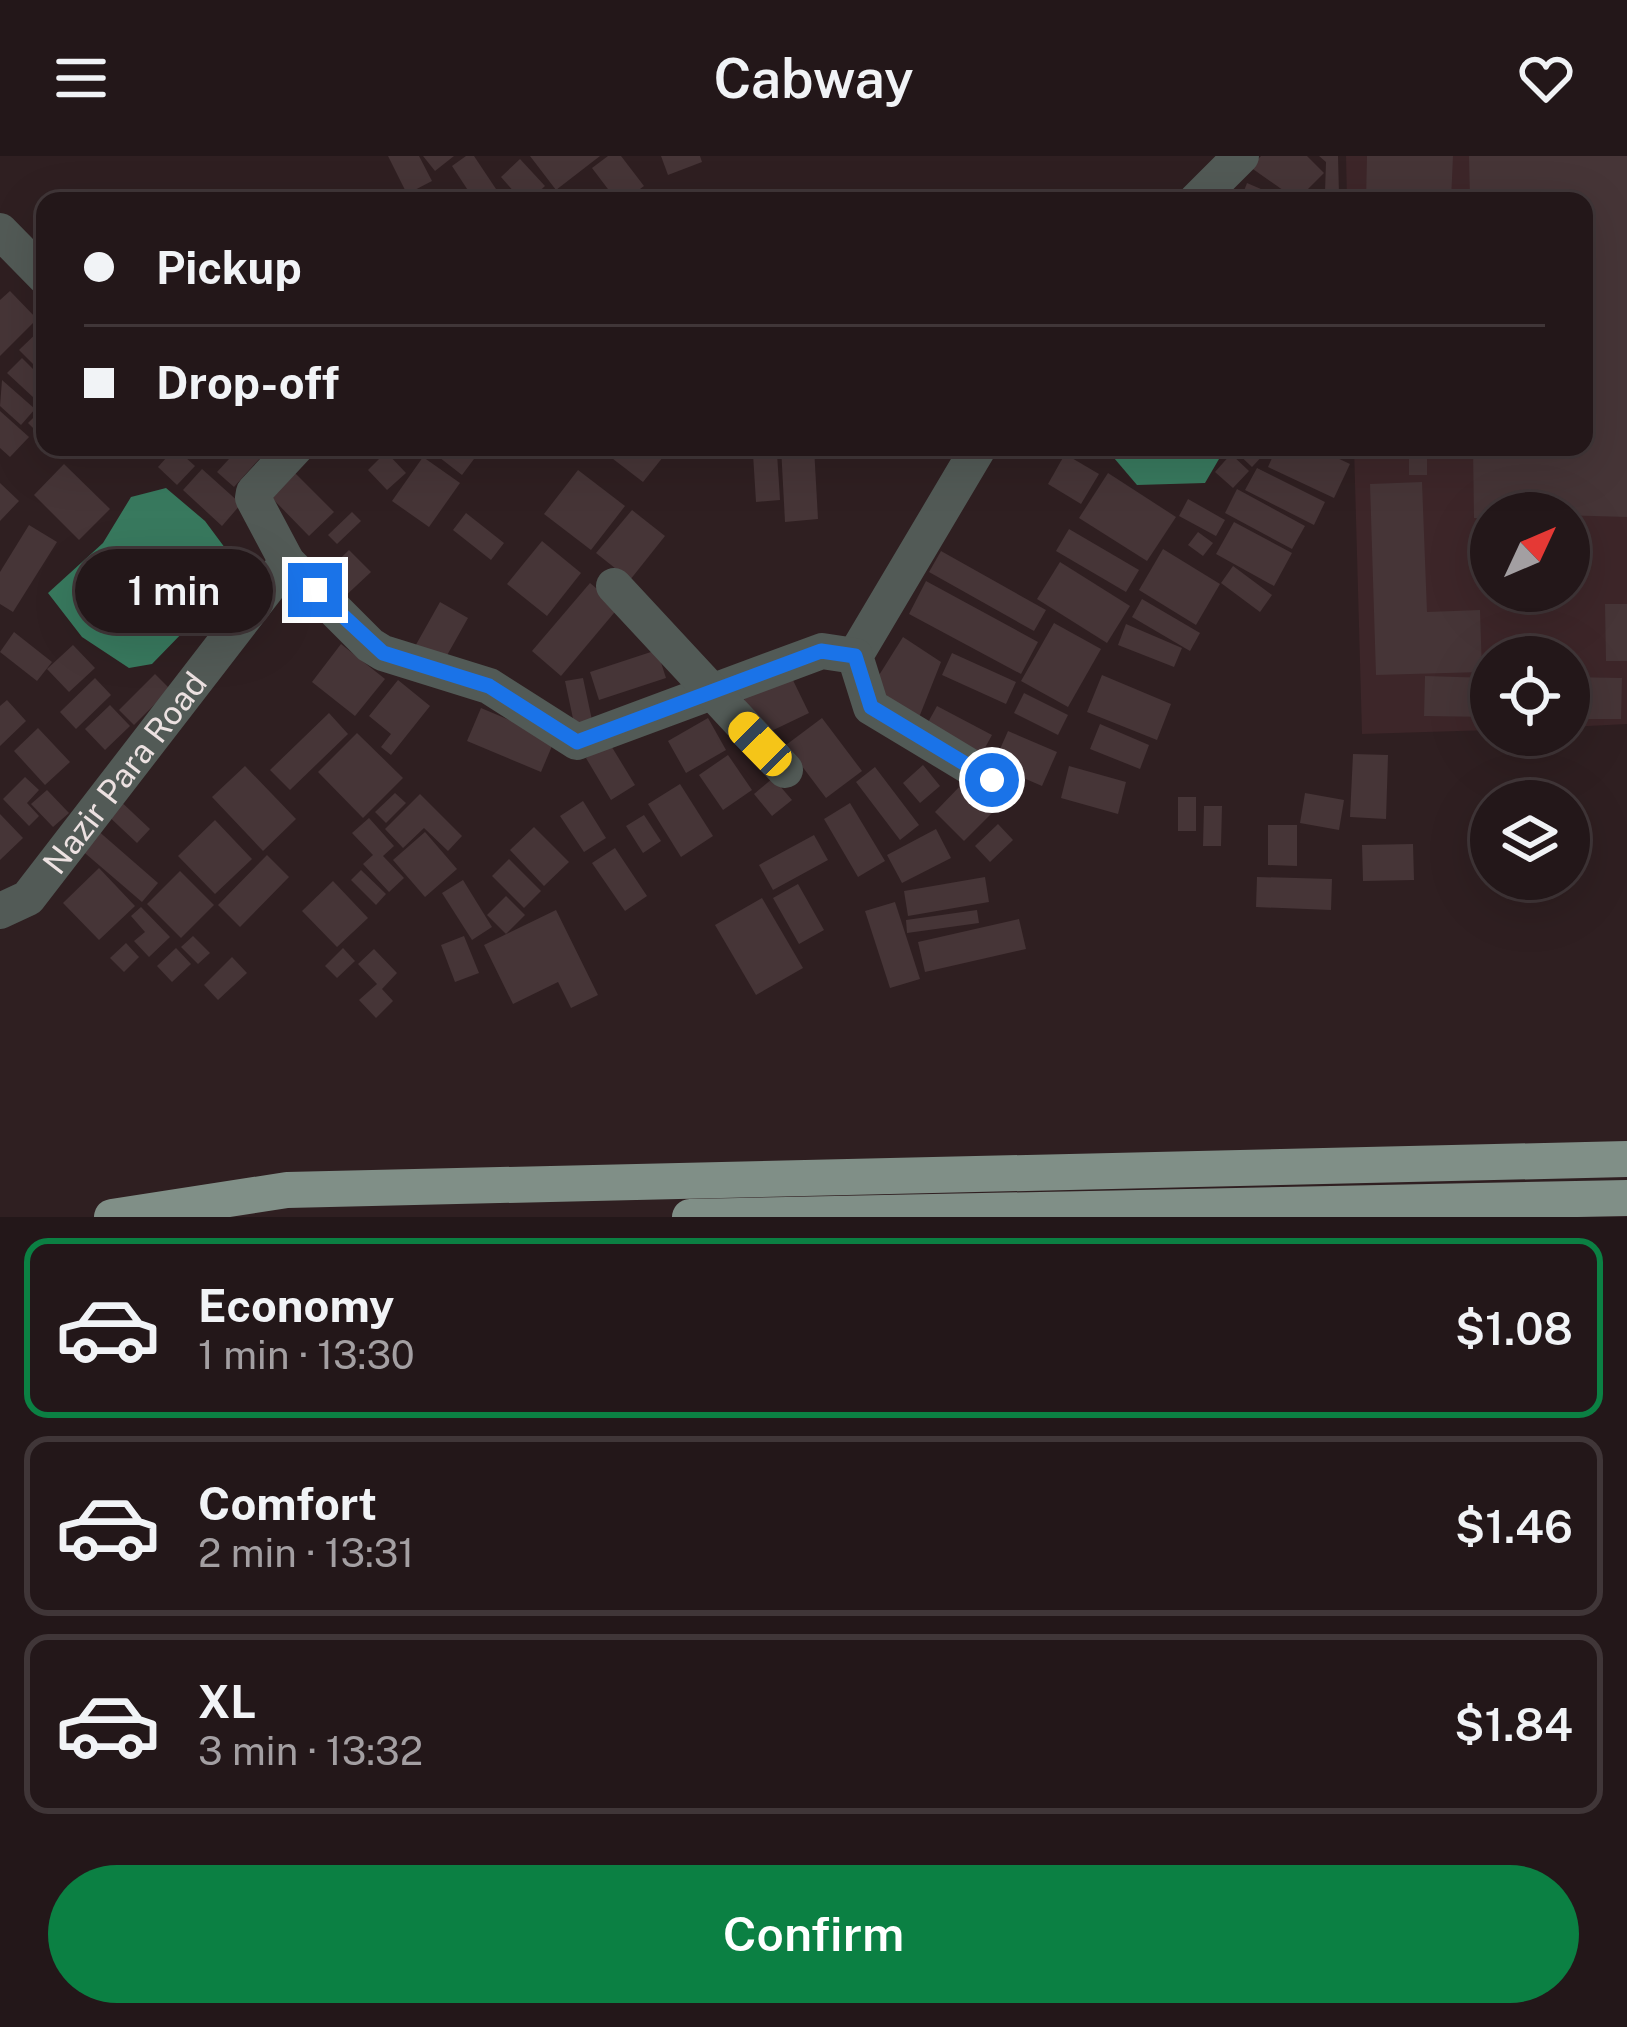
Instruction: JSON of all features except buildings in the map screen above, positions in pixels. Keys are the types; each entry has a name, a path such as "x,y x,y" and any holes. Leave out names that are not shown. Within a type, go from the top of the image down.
{"main road":[{"path":"112,1217 287,1190 1627,1160"},
{"path":"690,1217 1627,1198"}],"street":[{"path":"1205,192 1241,156"},
{"path":"0,231 36,268"},
{"path":"280,456 253,498 287,562 370,645 489,686 577,742 821,651 855,656"},
{"path":"974,456 855,656 871,707 992,780"},
{"name":"Nazir Para Road","path":"0,911 28,898 287,562"},
{"path":"614,586 785,770"}],"shaded area":[{"path":"1346,156 1627,156 1627,724 1590,726 1590,636 1470,636 1470,731 1362,734 1354,456 1593,456 1593,192 1347,192"},
{"path":"1221,456 1205,483 1137,485 1114,458"},
{"path":"166,488 205,521 231,556 222,592 152,664 129,668 82,637 48,593 103,543 131,497"}],"route":[{"path":"315,590 383,653 489,686 577,742 821,651 855,656 871,707 992,780"}]}
